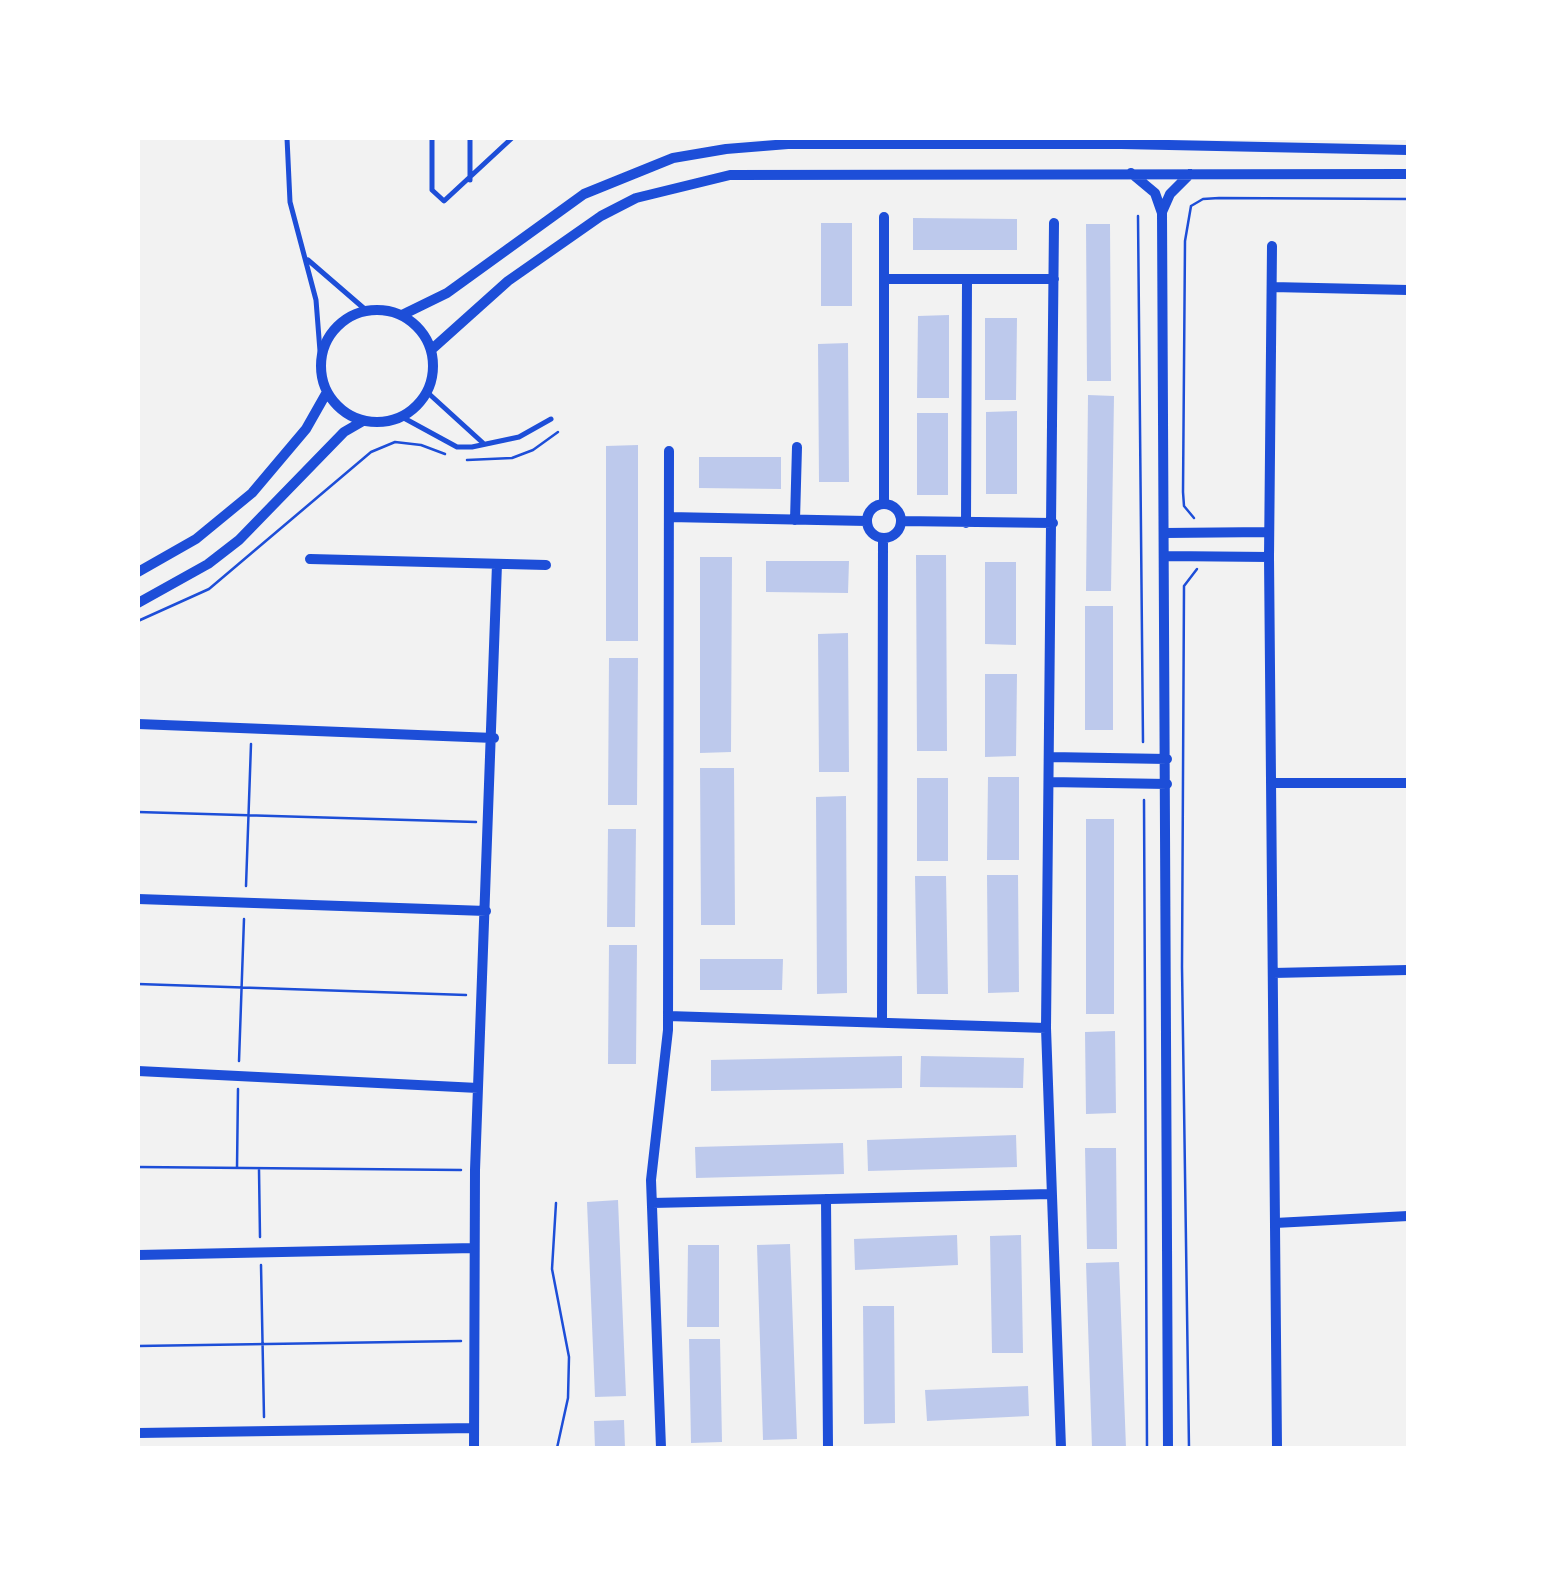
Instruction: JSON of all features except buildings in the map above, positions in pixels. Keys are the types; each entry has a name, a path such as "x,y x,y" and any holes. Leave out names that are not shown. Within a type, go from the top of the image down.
{"street":[{"path":"402,316 447,293 572,201 627,172 726,148 944,141 1408,150"},
{"path":"431,350 490,296 567,238 636,198 680,184 730,175 792,172 1408,174"},
{"path":"1131,173 1154,193 1162,213 1168,1448"},
{"path":"1162,213 1170,194 1192,173"},
{"path":"884,217 884,504"},
{"path":"1054,224 1046,1028 1061,1448"},
{"path":"1272,246 1269,557 1278,1448"},
{"path":"884,279 1054,279"},
{"path":"966,523 967,279"},
{"path":"1272,287 1408,290"},
{"path":"138,602 208,564 239,540 344,432 363,421 402,417 427,392 433,371 431,350 420,330 402,316 368,311 335,329 321,364 327,392 348,414 363,421"},
{"path":"138,572 196,539 252,492 290,452 327,392"},
{"path":"795,520 797,447"},
{"path":"661,1448 652,1158 668,1016 669,451"},
{"path":"883,538 870,531 867,521 870,511 884,504"},
{"path":"883,538 898,532 901,521 898,511 884,504"},
{"path":"669,517 867,521"},
{"path":"901,521 1053,523"},
{"path":"1165,532 1269,532"},
{"path":"882,1022 883,538"},
{"path":"1165,556 1269,557"},
{"path":"310,559 546,565"},
{"path":"474,1448 474,1170 494,738 497,564"},
{"path":"138,724 494,738"},
{"path":"1050,756 1167,759"},
{"path":"1049,782 1166,784"},
{"path":"1271,783 1408,783"},
{"path":"138,899 486,911"},
{"path":"1273,973 1408,970"},
{"path":"668,1016 1046,1028"},
{"path":"138,1071 478,1088"},
{"path":"652,1202 1051,1194"},
{"path":"826,1199 828,1448"},
{"path":"1275,1223 1408,1216"},
{"path":"138,1255 474,1248"},
{"path":"138,1434 474,1428"}],"lane":[{"path":"287,138 290,202 319,322 321,364"},
{"path":"432,138 436,198 449,200 512,138"},
{"path":"470,138 470,180"},
{"path":"306,258 368,311"},
{"path":"427,392 484,443"},
{"path":"402,417 458,446 520,437 551,420"}],"path":[{"path":"1198,532 1198,521 1184,506 1183,492 1184,241 1191,206 1203,199 1220,198 1408,199"},
{"path":"1138,216 1144,758"},
{"path":"138,621 209,589 371,452 395,442 421,445 468,460 491,461 534,450 558,432"},
{"path":"1189,1448 1182,967 1184,586 1197,570 1198,556"},
{"path":"237,1168 252,729"},
{"path":"1144,784 1147,1448"},
{"path":"138,812 489,822"},
{"path":"138,984 483,996"},
{"path":"138,1167 474,1170"},
{"path":"259,1168 264,1432"},
{"path":"556,1203 552,1270 568,1357 568,1398 557,1448"},
{"path":"138,1346 474,1340"}]}
